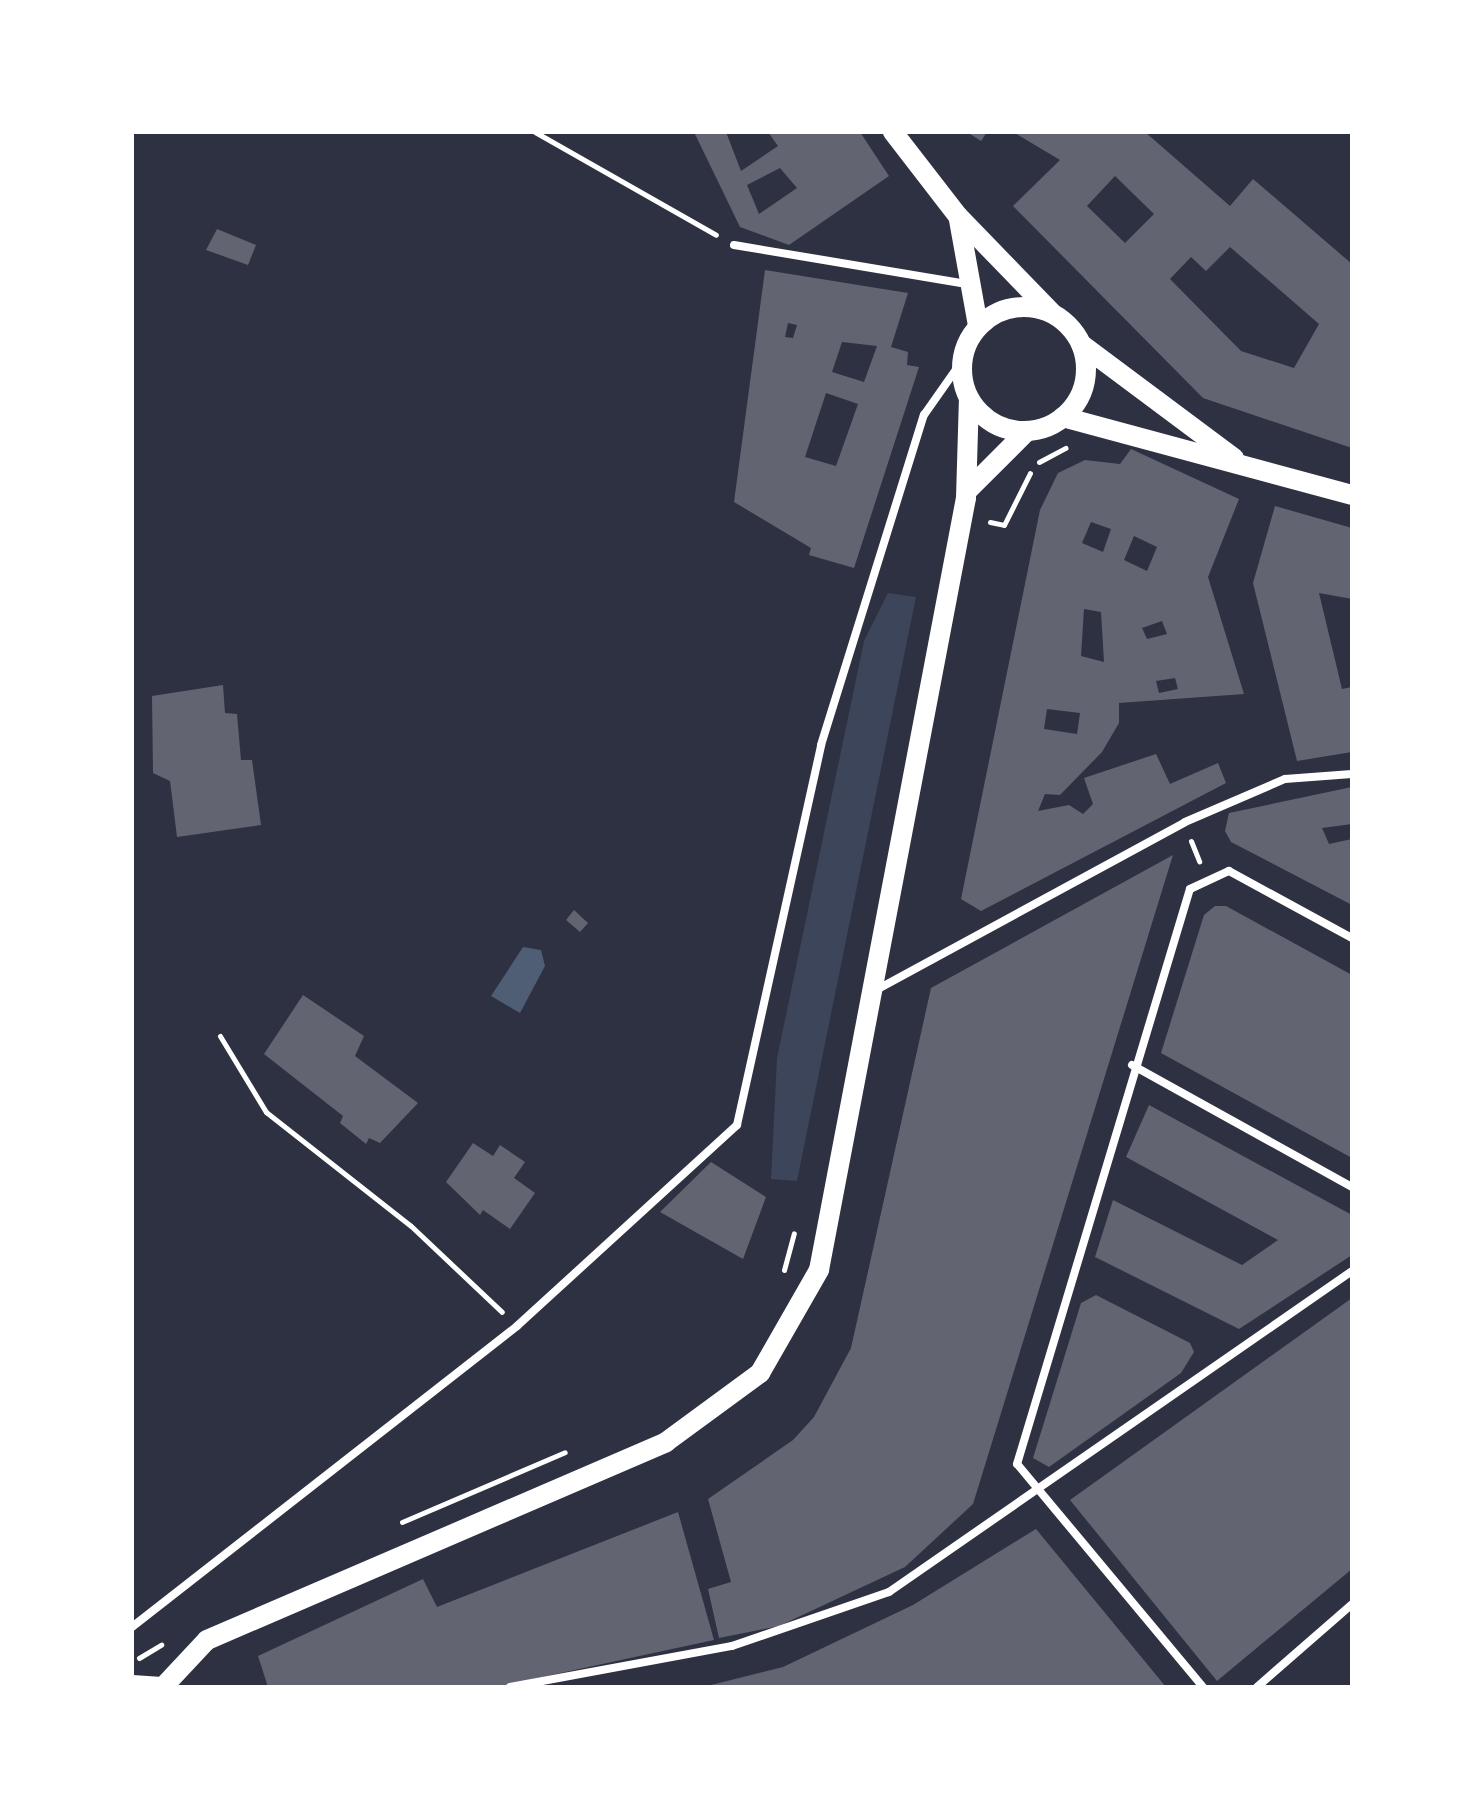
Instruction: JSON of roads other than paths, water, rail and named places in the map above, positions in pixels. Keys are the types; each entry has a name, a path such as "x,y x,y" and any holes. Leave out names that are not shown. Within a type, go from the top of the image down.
{"main road":[{"path":"893,132 958,216 1080,343 1186,428 1255,471"},
{"path":"144,1684 207,1640 666,1442 760,1373 819,1270 878,989 967,491 969,399 962,361 978,326 958,216"},
{"path":"978,326 1009,308 1052,314"},
{"path":"967,491 1027,431 1063,417 1085,384 1080,343"},
{"path":"969,399 993,423 1027,431"},
{"path":"1063,417 1352,495"}],"street":[{"path":"734,245 972,284"},
{"path":"132,1627 517,1326 737,1125 821,745 924,415 962,361"},
{"path":"878,989 1185,822 1285,779 1352,774"},
{"path":"1203,1687 1017,1464 1132,1065 1190,889 1205,877 1229,871 1352,938"},
{"path":"1132,1065 1352,1187"},
{"path":"510,1687 732,1646 889,1592 1039,1493 1352,1271"},
{"path":"1257,1687 1352,1604"}]}
